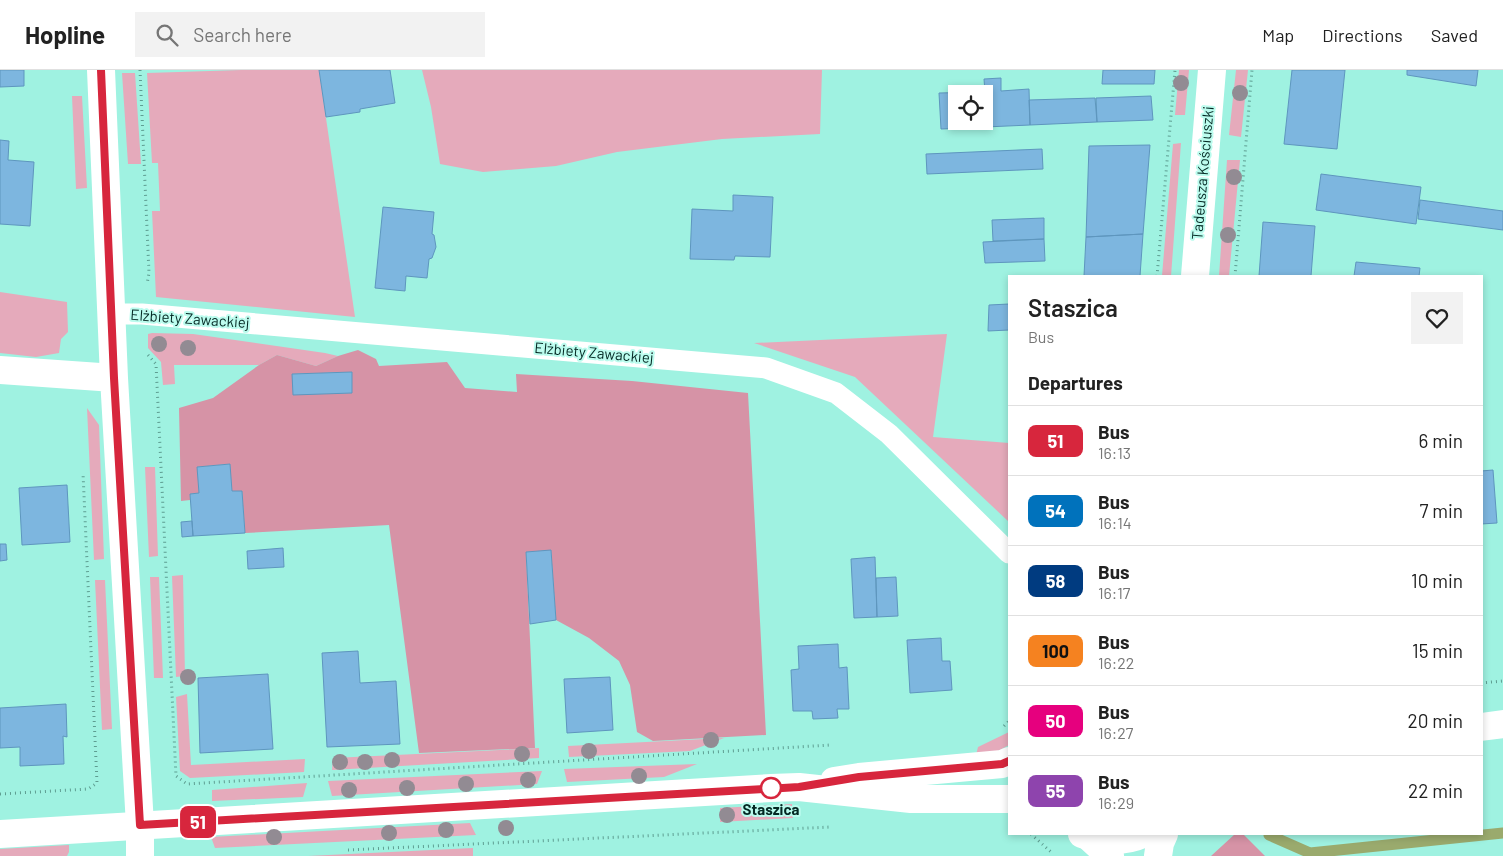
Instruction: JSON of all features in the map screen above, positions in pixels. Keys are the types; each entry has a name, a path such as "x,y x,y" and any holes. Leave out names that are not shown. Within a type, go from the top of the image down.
{"street":[{"path":"101,70 114,378 140,825 140,856"},
{"name":"Tadeusza Kościuszki","path":"1195,275 1212,70"},
{"path":"0,370 114,378"},
{"path":"1483,727 1503,724"},
{"path":"0,834 799,787 859,777 1002,764 1008,761"},
{"path":"799,787 912,799 1008,798"},
{"path":"1085,835 1116,841 1141,835"},
{"path":"1085,835 1110,856"},
{"path":"1158,856 1164,835"}],"lane":[{"name":"Elżbiety Zawackiej","path":"112,314 142,314 766,368 836,393 889,434 1008,552"}],"path":[{"path":"140,70 149,273 142,314 143,349 156,364 176,776 187,784 835,744"},
{"path":"1157,275 1175,70"},
{"path":"1235,275 1252,70"},
{"path":"0,794 88,790 97,783 82,466"},
{"path":"1483,683 1503,681"},
{"path":"997,729 1008,722"},
{"path":"346,850 836,827"},
{"path":"1032,835 1055,856"}],"shaded area":[{"path":"319,70 355,317 156,297 152,211 160,211 158,163 152,163 147,73"},
{"path":"422,70 822,70 820,134 722,139 617,152 556,166 483,172 440,164 431,107"},
{"path":"1179,70 1189,70 1185,115 1175,115"},
{"path":"1236,70 1248,70 1241,137 1229,135"},
{"path":"122,73 135,73 141,164 128,164"},
{"path":"72,96 82,96 87,188 76,189"},
{"path":"1181,143 1171,275 1162,275 1173,144"},
{"path":"1227,160 1240,160 1229,275 1219,275"},
{"path":"0,292 67,302 68,332 61,339 59,353 36,357 0,353"},
{"path":"148,334 193,334 338,356 316,366 277,355 259,365 174,365 175,384 163,385 161,362 148,348"},
{"path":"947,334 933,437 1008,443 1008,521 855,377 754,343"},
{"path":"358,350 376,359 379,366 447,362 465,388 517,392 516,374 632,381 748,393 766,735 653,741 637,732 630,685 619,661 589,638 556,620 551,551 526,552 535,748 419,753 389,525 245,533 242,491 232,491 229,464 198,467 199,493 190,494 190,500 181,501 179,408 213,398 259,365 277,355 316,366 338,356","holes":["352,372 352,393 293,394 293,374"]},
{"path":"87,408 99,425 104,559 94,560"},
{"path":"145,467 155,467 158,556 149,557"},
{"path":"183,575 185,676 176,677 172,576"},
{"path":"150,577 159,577 163,678 154,678"},
{"path":"95,580 105,580 112,729 102,730"},
{"path":"187,694 191,765 305,759 304,772 190,778 180,771 176,697"},
{"path":"1008,732 1008,746 996,752 976,755 978,747"},
{"path":"724,738 690,751 569,757 568,746"},
{"path":"539,748 539,758 332,770 333,758"},
{"path":"697,764 664,777 567,782 564,769"},
{"path":"542,771 537,784 332,796 328,781"},
{"path":"307,783 303,797 212,801 212,790"},
{"path":"792,804 793,818 720,822 720,808"},
{"path":"470,823 476,835 215,848 211,837"},
{"path":"1234,835 1244,835 1265,856 1211,856"},
{"path":"69,845 67,856 0,856 0,849"},
{"path":"473,848 473,856 308,856"}],"building":[{"path":"0,70 24,70 24,86 0,87"},
{"path":"319,70 390,70 395,103 360,109 360,112 326,117"},
{"path":"1103,70 1155,70 1154,84 1102,84"},
{"path":"1292,70 1345,70 1337,149 1284,144"},
{"path":"1407,70 1478,70 1476,86 1407,75"},
{"path":"1001,78 1001,91 1029,89 1030,125 993,127 993,85 984,85 984,79"},
{"path":"939,93 948,93 948,129 941,129"},
{"path":"1151,96 1153,120 1097,122 1096,98"},
{"path":"1095,98 1097,122 1030,125 1029,100"},
{"path":"0,140 9,141 8,160 34,162 30,226 0,224"},
{"path":"1150,145 1143,234 1086,237 1089,146"},
{"path":"1042,149 1043,169 927,174 926,154"},
{"path":"1321,174 1421,187 1416,224 1316,210"},
{"path":"733,195 773,197 770,257 735,256 734,260 690,259 692,209 733,211"},
{"path":"1420,200 1503,211 1503,230 1418,219"},
{"path":"383,207 434,212 432,234 434,235 436,247 432,258 429,259 427,278 406,276 405,291 375,288"},
{"path":"1044,218 1044,239 993,241 992,220"},
{"path":"1263,222 1315,226 1311,275 1259,275"},
{"path":"1143,234 1140,275 1084,275 1086,237"},
{"path":"1044,239 1045,261 985,263 983,242"},
{"path":"1356,262 1420,268 1419,275 1354,275"},
{"path":"1008,304 1008,330 988,331 989,305"},
{"path":"352,372 352,393 293,395 292,374"},
{"path":"230,464 232,491 242,491 245,533 193,536 190,494 199,493 197,467"},
{"path":"1493,470 1497,523 1483,524 1483,471"},
{"path":"67,485 70,542 22,545 19,488"},
{"path":"192,521 193,536 182,537 181,522"},
{"path":"0,544 6,544 7,560 0,561"},
{"path":"283,548 284,567 248,569 247,551"},
{"path":"551,550 556,620 530,624 526,552"},
{"path":"875,557 877,617 854,618 851,559"},
{"path":"896,577 898,616 877,617 876,578"},
{"path":"941,638 942,661 950,661 952,690 910,693 907,640"},
{"path":"838,644 839,668 847,667 849,709 837,709 838,718 813,719 812,711 793,711 791,670 799,669 798,646"},
{"path":"358,651 360,683 396,681 400,744 327,747 322,653"},
{"path":"268,674 273,749 200,753 198,678"},
{"path":"610,677 613,730 567,733 564,679"},
{"path":"66,704 67,737 63,736 64,764 20,766 20,747 0,748 0,708"}],"waterway":[{"path":"1269,835 1310,853 1503,833"}],"bus line":[{"name":"51","path":"101,70 114,378 140,825 799,787 859,777 1002,764 1008,761"}],"place":[{"name":"Staszica","path":"771,788"}]}
